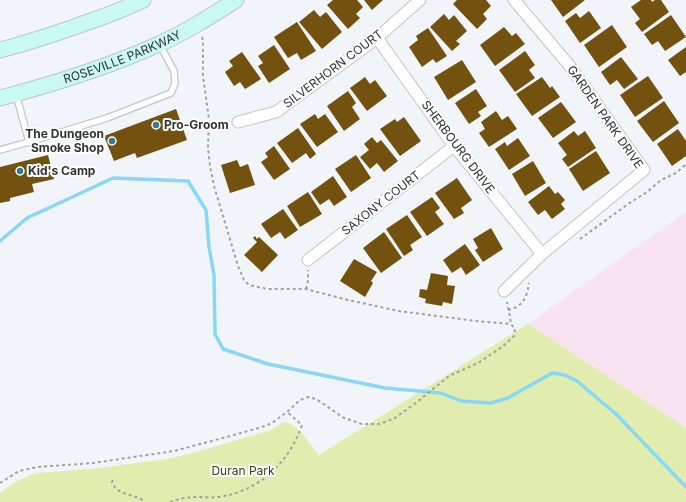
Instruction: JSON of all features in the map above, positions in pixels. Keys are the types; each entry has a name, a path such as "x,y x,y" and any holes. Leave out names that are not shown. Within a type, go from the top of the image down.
{"main road":[{"path":"0,50 26,44 73,28 143,0"},
{"name":"ROSEVILLE PARKWAY","path":"0,98 89,71 159,44 196,25 236,0"}],"street":[{"name":"SILVERHORN COURT","path":"238,122 276,112 377,38 420,0"},
{"name":"GARDEN PARK DRIVE","path":"514,0 569,65 644,170 542,254"},
{"name":"SHERBOURG DRIVE","path":"377,38 454,146 542,254"},
{"name":"SAXONY COURT","path":"308,260 454,146"},
{"path":"504,291 542,254"}],"lane":[{"path":"0,150 107,118 171,93 175,83 174,71 159,44"},
{"path":"16,94 29,142"}],"path":[{"path":"196,25 203,40 203,76 209,119 208,148 214,186 238,266 244,280 249,285 269,289 306,289 399,311 510,324"},
{"path":"578,240 661,180 676,173 686,164"},
{"path":"306,289 308,281 308,260"},
{"path":"508,310 514,309 522,302 527,295 529,281"},
{"path":"0,483 19,471 37,467 93,463 174,452 272,423 300,400 308,397 316,399 344,418 362,424 380,424 395,418 418,402 449,376 478,363 502,347 514,336 515,329 510,324 504,291"},
{"path":"170,502 189,497 212,497 226,495 244,490 262,480 286,457 300,432 302,425 287,412"},
{"path":"113,480 112,482 114,486 121,492 141,498 145,502"}],"shaded area":[{"path":"686,212 686,428 528,324"}],"green space":[{"name":"Duran Park","path":"528,324 686,428 686,502 0,502 0,493 16,482 37,473 91,469 167,459 271,430 282,423 293,425 298,429 319,455"}],"building":[{"path":"333,0 357,0 363,7 356,14 360,18 348,29 327,5"},
{"path":"364,0 383,0 372,10"},
{"path":"457,0 486,0 491,6 483,14 487,19 477,29 453,4"},
{"path":"551,0 585,0 563,17"},
{"path":"641,0 651,0 652,2 655,0 661,0 669,12 642,32 635,23 640,19 631,7"},
{"path":"314,10 320,17 326,12 342,32 322,49 299,22"},
{"path":"589,11 601,28 580,43 565,21 576,13 580,18"},
{"path":"444,14 449,20 454,15 467,31 456,41 460,44 452,51 430,27"},
{"path":"671,15 686,37 665,51 658,41 652,45 644,34"},
{"path":"297,22 316,51 301,60 297,53 288,58 274,37"},
{"path":"612,25 627,47 599,67 584,45"},
{"path":"504,27 512,36 516,33 525,44 495,66 480,45"},
{"path":"428,28 447,56 436,63 433,59 422,67 409,47 418,40 416,36"},
{"path":"274,45 290,69 269,83 258,66 263,63 258,56"},
{"path":"686,47 686,72 680,76 668,60"},
{"path":"525,51 535,65 529,70 535,78 515,92 499,70"},
{"path":"242,52 261,79 245,89 240,82 234,86 225,72 233,66 229,61"},
{"path":"621,57 638,79 624,89 617,80 610,85 601,72"},
{"path":"462,60 476,82 448,100 434,77"},
{"path":"648,76 663,98 635,117 620,95"},
{"path":"365,77 370,84 375,80 387,96 367,111 350,88"},
{"path":"542,77 550,88 552,86 560,97 532,116 516,94"},
{"path":"476,89 487,106 478,112 481,116 469,124 455,103"},
{"path":"348,91 356,103 352,107 360,119 344,131 327,106"},
{"path":"664,101 679,123 653,142 637,121"},
{"path":"561,102 576,122 553,138 538,118"},
{"path":"176,109 187,140 137,158 135,153 114,161 104,136"},
{"path":"496,111 502,120 508,116 517,129 489,147 479,133 485,129 481,122"},
{"path":"315,114 318,119 325,114 338,132 317,147 300,124"},
{"path":"404,117 421,141 400,156 380,129 395,119 397,122"},
{"path":"298,128 316,154 310,159 306,153 292,163 277,143"},
{"path":"678,129 686,141 686,156 672,166 657,144"},
{"path":"574,131 578,136 585,131 596,148 568,167 562,159 567,155 558,143"},
{"path":"372,137 377,143 381,140 398,161 384,172 377,163 370,169 360,157 369,150 364,144"},
{"path":"518,138 530,156 509,170 495,149 505,142 507,146"},
{"path":"274,146 290,169 274,180 261,162 268,157 265,153"},
{"path":"596,151 610,173 583,191 569,169"},
{"path":"48,155 54,179 32,184 34,192 10,198 10,201 0,203 0,167"},
{"path":"356,155 371,178 351,192 335,169"},
{"path":"237,160 240,167 248,164 255,185 230,193 221,165"},
{"path":"533,161 546,183 525,196 512,174"},
{"path":"333,176 347,197 334,206 329,199 320,205 311,192"},
{"path":"457,178 472,200 461,208 464,213 454,219 435,193"},
{"path":"549,186 555,194 558,192 565,200 561,204 565,209 552,219 545,210 538,215 528,202"},
{"path":"308,192 322,214 300,227 287,206"},
{"path":"432,197 440,208 435,212 444,224 427,236 410,212"},
{"path":"283,209 298,230 285,239 280,232 271,238 261,224"},
{"path":"407,215 422,237 410,245 413,250 404,256 386,229"},
{"path":"491,228 503,249 483,262 475,250 478,248 473,239"},
{"path":"384,232 402,258 381,273 363,248"},
{"path":"255,236 257,239 259,237 278,255 262,272 244,255 257,242 253,238"},
{"path":"465,244 480,265 466,275 461,267 452,273 443,260"},
{"path":"354,259 377,272 371,281 373,283 365,297 340,281"},
{"path":"431,273 448,276 447,285 455,286 452,304 443,302 442,306 425,303 426,299 419,297 420,289 427,290"}],"waterway":[{"path":"0,241 27,218 113,178 188,181 206,210 209,247 214,275 215,334 223,349 268,364 385,388 441,393 461,401 491,403 508,398 552,373 565,375 577,381 616,414 686,487"}],"place":[{"name":"Pro-Groom","path":"156,125"},
{"name":"The Dungeon Smoke Shop","path":"112,141"},
{"name":"Kid's Camp","path":"20,171"}]}
